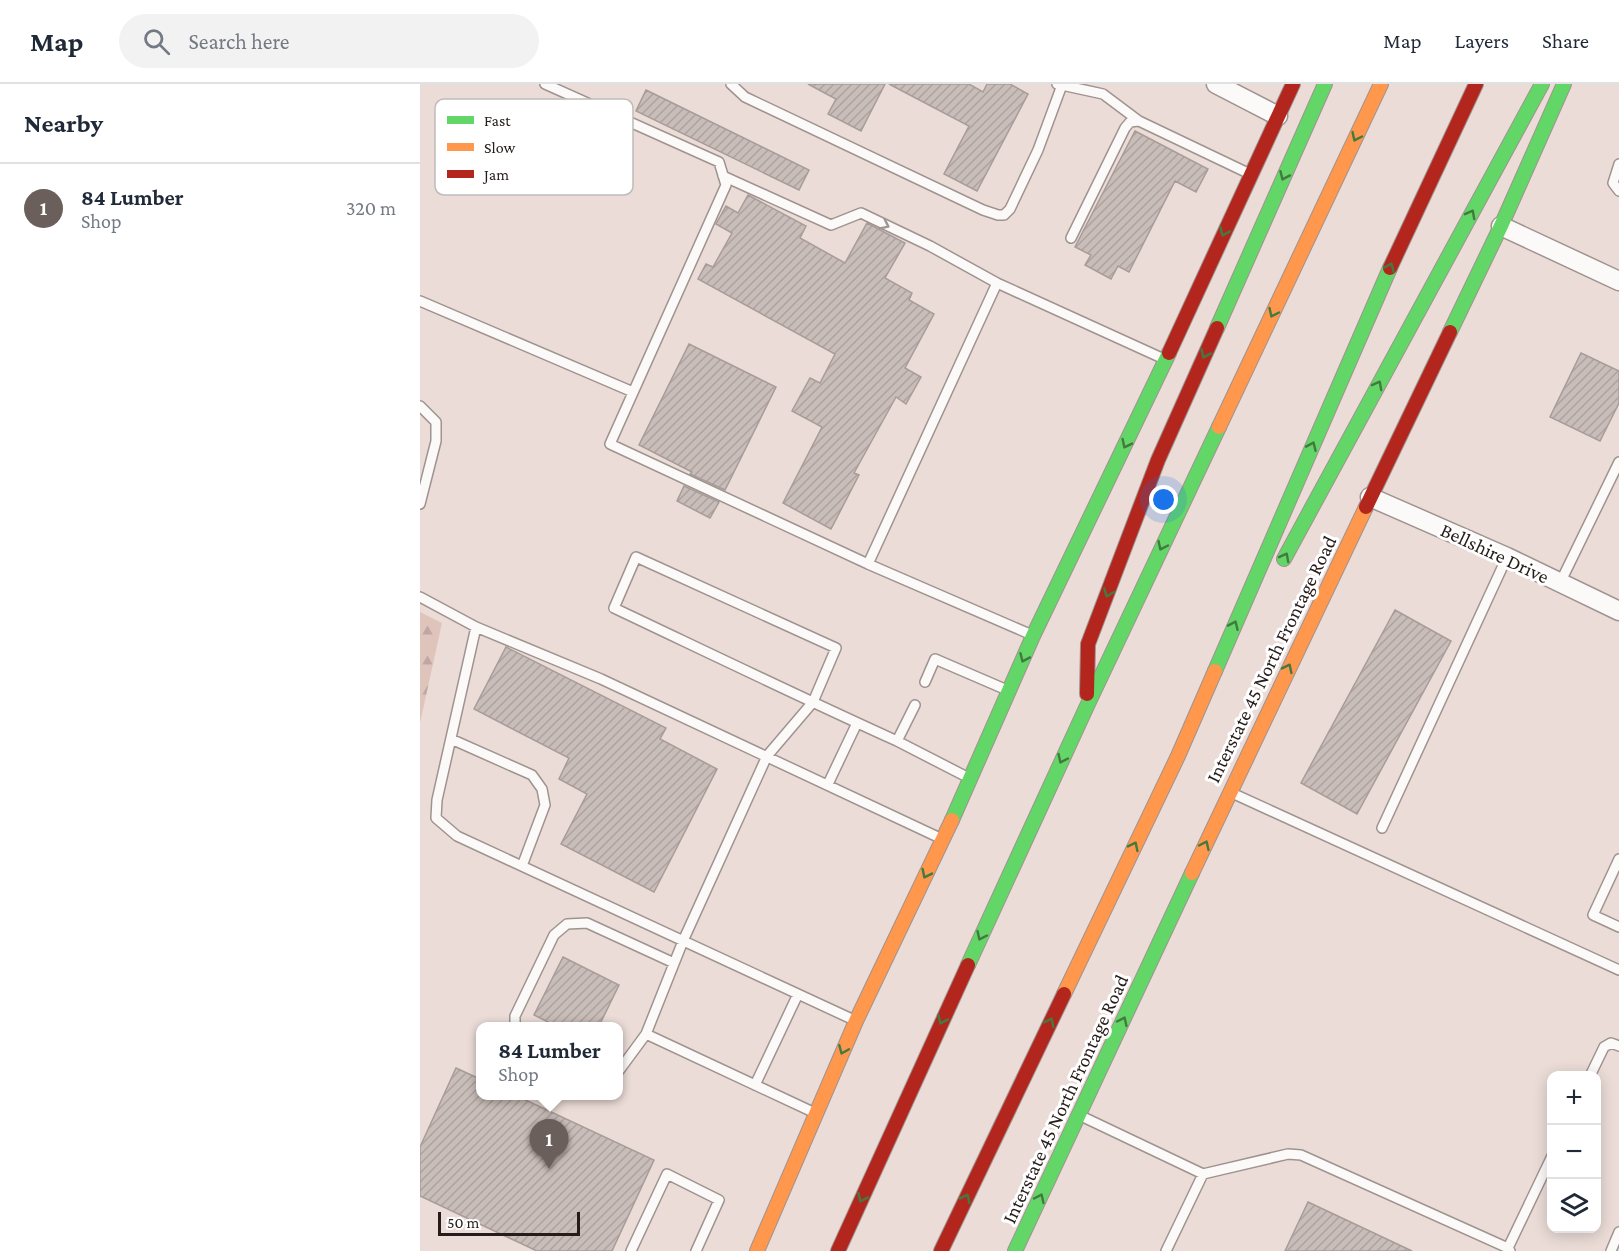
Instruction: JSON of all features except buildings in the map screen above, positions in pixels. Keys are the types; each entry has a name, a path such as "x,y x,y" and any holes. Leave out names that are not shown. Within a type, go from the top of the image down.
{"main road":[{"path":"757,1251 856,1021 943,839 1033,636 1166,360 1293,84"},
{"path":"1087,706 1088,644 1154,471 1325,84"},
{"path":"838,1251 1087,706 1381,84"},
{"path":"941,1251 1178,756 1399,246 1476,84"},
{"path":"1280,567 1542,84"},
{"name":"Interstate 45 North Frontage Road","path":"1015,1251 1230,792 1501,226 1564,84"},
{"path":"1178,756 1257,609"}],"street":[{"path":"1217,84 1278,116"},
{"path":"1501,226 1619,281"},
{"name":"Bellshire Drive","path":"1370,497 1507,557 1619,611"}],"lane":[{"path":"545,84 578,99"},
{"path":"731,84 745,98 998,215 1004,215 1010,209 1038,150 1059,84 1103,94 1139,121 1250,174"},
{"path":"1071,238 1125,128 1130,122 1139,121"},
{"path":"633,123 719,162 726,185 610,444 868,564 1033,636"},
{"path":"1619,164 1613,183 1619,191"},
{"path":"723,176 831,225 861,213 930,246 998,283 1166,360"},
{"path":"868,564 998,283"},
{"path":"420,301 633,392"},
{"path":"420,406 436,422 436,441 420,504"},
{"path":"1560,584 1619,462"},
{"path":"623,1065 646,1034 683,941 766,756 813,702 836,648 636,557 614,608 813,702 857,723 897,741 970,778"},
{"path":"1382,828 1507,557"},
{"path":"420,597 476,627 601,679 943,839"},
{"path":"476,627 437,800 436,818 457,836 856,1021"},
{"path":"925,682 935,658 1009,691"},
{"path":"897,741 915,705"},
{"path":"828,784 857,723"},
{"path":"451,739 532,775 542,789 544,805 522,866"},
{"path":"1230,792 1619,970"},
{"path":"1619,859 1593,915 1619,927"},
{"path":"515,1022 515,1016 554,935 567,924 587,923 675,963"},
{"path":"755,1085 798,994"},
{"path":"646,1034 816,1113"},
{"path":"1592,1071 1604,1047 1611,1043 1619,1046"},
{"path":"1079,1114 1203,1174 1288,1154 1301,1155 1509,1250 1547,1165"},
{"path":"631,1251 667,1174 719,1200 696,1251"},
{"path":"1166,1251 1203,1174"},
{"path":"1611,1251 1619,1232"}],"green space":[{"path":"420,612 442,623 420,723"}],"traffic: fast":[{"path":"1217,328 1325,84"},
{"path":"1284,559 1542,84"},
{"path":"1450,332 1501,226 1564,84"},
{"path":"1215,671 1390,268"},
{"path":"952,820 1033,636 1169,353"},
{"path":"968,965 1219,427"},
{"path":"1015,1251 1192,873"}],"traffic: slow":[{"path":"1219,427 1381,84"},
{"path":"1192,873 1366,507"},
{"path":"1064,994 1178,756 1215,671"},
{"path":"757,1251 856,1021 952,820"}],"traffic: jam":[{"path":"1169,353 1293,84"},
{"path":"1390,268 1476,84"},
{"path":"1087,694 1088,644 1158,460 1217,328"},
{"path":"1366,507 1450,332"},
{"path":"838,1251 968,965"},
{"path":"941,1251 1064,994"}],"place":[{"name":"84 Lumber","path":"549,1169"}]}
